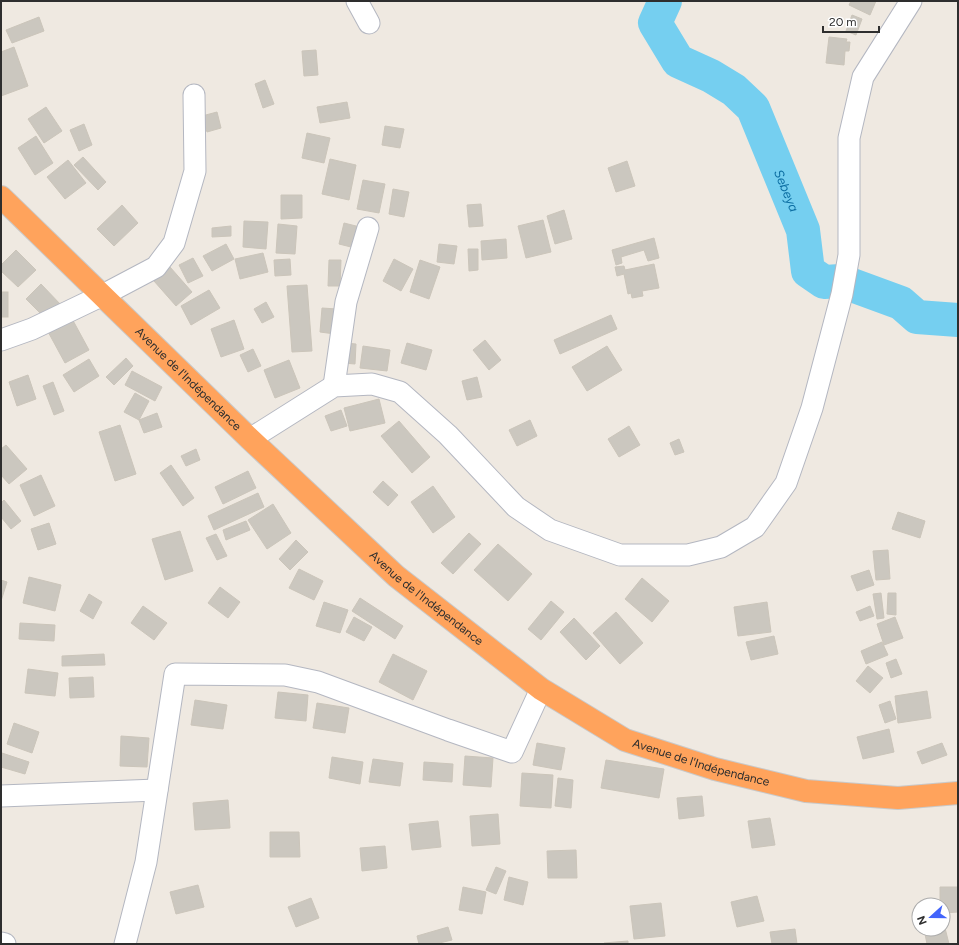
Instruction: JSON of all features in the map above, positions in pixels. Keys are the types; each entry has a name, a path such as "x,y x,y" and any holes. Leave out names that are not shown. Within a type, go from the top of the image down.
{"highway":[{"name":"Avenue de l'Indépendance","path":"1,197 250,439 396,576 541,689 625,740 715,769 806,791 898,798 958,793"}],"street":[{"path":"358,1 369,24"},
{"path":"250,439 334,386 372,384 400,392 448,435 516,507 550,530 620,555 688,555 721,547 755,527 786,483 812,408 842,294 849,255 849,138 863,77 912,1"},
{"path":"1,340 32,329 103,295 156,267 174,243 195,171 194,95"},
{"path":"334,386 346,302 368,228"},
{"path":"125,944 146,862 175,674 285,675 318,682 512,752 541,689"},
{"path":"1,796 157,790"}],"building":[{"path":"851,1 876,1 870,15 849,5"},
{"path":"852,15 862,19 856,35 846,31"},
{"path":"39,17 44,31 12,43 6,30"},
{"path":"829,37 847,39 846,42 850,42 849,51 845,51 844,65 826,63"},
{"path":"14,47 28,86 1,96 1,52"},
{"path":"316,50 318,75 304,76 302,51"},
{"path":"265,80 274,104 263,108 255,84"},
{"path":"347,102 350,118 320,123 317,107"},
{"path":"46,107 62,131 44,143 28,119"},
{"path":"217,112 221,128 207,132 202,116"},
{"path":"84,124 92,145 79,151 70,130"},
{"path":"385,126 404,129 400,148 382,145"},
{"path":"307,133 330,138 324,163 302,158"},
{"path":"36,136 53,163 35,175 18,148"},
{"path":"83,157 106,182 98,190 74,165"},
{"path":"330,159 356,165 349,200 322,194"},
{"path":"68,160 86,183 65,199 47,177"},
{"path":"627,161 635,186 616,192 608,168"},
{"path":"363,180 385,184 379,213 357,209"},
{"path":"393,189 409,192 404,217 389,214"},
{"path":"281,195 302,195 302,218 281,219"},
{"path":"481,204 483,226 469,227 467,205"},
{"path":"122,205 138,223 114,246 97,229"},
{"path":"564,210 572,239 555,244 547,216"},
{"path":"543,220 551,252 526,258 518,226"},
{"path":"244,221 268,222 266,249 243,247"},
{"path":"344,223 360,227 355,248 339,244"},
{"path":"278,224 297,226 295,254 276,253"},
{"path":"231,226 231,236 212,237 212,228"},
{"path":"654,238 659,258 648,261 644,250 621,257 622,263 616,265 612,250"},
{"path":"506,239 507,258 482,260 481,241"},
{"path":"226,244 234,259 212,271 203,256"},
{"path":"439,244 457,246 454,264 437,262"},
{"path":"468,249 478,249 478,270 469,271"},
{"path":"16,250 36,270 18,287 1,271 1,265"},
{"path":"263,253 268,272 240,279 235,259"},
{"path":"193,258 203,276 188,283 179,265"},
{"path":"290,259 291,275 275,276 274,260"},
{"path":"394,259 413,269 401,291 383,281"},
{"path":"329,260 341,260 340,286 328,286"},
{"path":"420,260 440,267 429,299 410,292"},
{"path":"654,264 659,288 642,291 643,296 632,298 631,293 628,294 624,274 617,276 615,267 624,266 625,270"},
{"path":"170,267 192,292 176,306 154,281"},
{"path":"41,284 61,305 47,320 26,299"},
{"path":"307,285 312,351 292,352 287,286"},
{"path":"209,290 220,308 191,325 181,306"},
{"path":"1,292 8,292 8,317 1,317"},
{"path":"266,302 274,317 262,323 254,309"},
{"path":"322,308 337,309 335,334 320,332"},
{"path":"70,315 89,350 65,363 46,328"},
{"path":"611,315 617,329 560,354 554,340"},
{"path":"234,320 244,349 221,357 211,329"},
{"path":"485,340 501,360 489,370 473,350"},
{"path":"345,343 356,344 355,364 343,363"},
{"path":"407,343 432,350 426,370 401,363"},
{"path":"363,346 390,350 387,371 360,368"},
{"path":"607,346 622,370 587,391 572,367"},
{"path":"253,349 261,366 248,372 240,355"},
{"path":"126,358 133,366 114,385 106,377"},
{"path":"89,359 99,376 74,392 63,375"},
{"path":"289,360 300,388 275,398 264,370"},
{"path":"132,371 162,387 155,401 125,385"},
{"path":"28,375 36,399 17,406 9,382"},
{"path":"477,377 482,397 467,400 462,381"},
{"path":"53,382 64,411 54,415 43,386"},
{"path":"135,393 149,401 139,420 124,412"},
{"path":"379,399 385,423 350,431 344,408"},
{"path":"341,410 347,426 331,431 325,416"},
{"path":"157,413 162,427 144,433 139,420"},
{"path":"530,420 537,436 517,446 509,430"},
{"path":"399,421 430,457 412,473 381,436"},
{"path":"120,425 136,474 115,481 99,432"},
{"path":"629,426 640,445 619,457 608,439"},
{"path":"679,439 684,452 675,455 670,443"},
{"path":"6,445 27,469 9,484 1,475 1,449"},
{"path":"196,449 200,460 186,466 181,456"},
{"path":"171,465 194,498 183,506 160,473"},
{"path":"248,471 256,488 223,504 215,487"},
{"path":"41,475 55,506 34,516 20,485"},
{"path":"383,481 398,495 388,506 373,492"},
{"path":"433,486 455,517 433,533 411,502"},
{"path":"258,493 264,507 214,530 208,516"},
{"path":"4,500 21,521 11,529 1,517 1,503"},
{"path":"273,504 291,533 267,549 248,520"},
{"path":"898,512 925,521 920,538 892,529"},
{"path":"246,521 250,530 226,540 223,530"},
{"path":"49,523 56,544 38,550 31,529"},
{"path":"180,531 193,571 165,580 152,539"},
{"path":"469,533 481,544 453,574 441,563"},
{"path":"216,534 227,556 217,560 206,538"},
{"path":"296,540 308,552 290,570 279,559"},
{"path":"498,544 532,574 508,601 474,570"},
{"path":"888,550 890,579 876,580 873,551"},
{"path":"299,569 323,581 314,600 289,588"},
{"path":"869,570 874,585 857,591 851,576"},
{"path":"29,577 61,585 55,611 23,603"},
{"path":"642,578 669,601 652,622 625,599"},
{"path":"1,580 7,582 1,601"},
{"path":"220,587 240,602 228,618 208,603"},
{"path":"881,593 884,618 877,619 873,594"},
{"path":"888,593 896,593 896,615 887,614"},
{"path":"89,594 102,602 93,619 80,611"},
{"path":"360,598 403,626 395,639 352,611"},
{"path":"551,601 564,612 541,640 528,629"},
{"path":"324,602 348,610 340,633 316,626"},
{"path":"767,602 771,632 738,636 734,607"},
{"path":"143,606 167,623 154,640 131,623"},
{"path":"870,606 874,616 860,621 856,612"},
{"path":"616,612 643,643 620,664 593,633"},
{"path":"354,617 372,627 364,641 346,632"},
{"path":"895,617 903,638 884,645 877,624"},
{"path":"574,618 600,646 586,660 560,632"},
{"path":"20,623 55,625 54,641 19,639"},
{"path":"774,636 778,654 751,660 746,642"},
{"path":"882,642 888,655 866,664 861,651"},
{"path":"104,654 105,665 62,666 62,656"},
{"path":"393,654 427,671 413,700 379,682"},
{"path":"896,659 902,674 891,678 886,663"},
{"path":"868,666 883,678 870,693 856,681"},
{"path":"28,669 58,673 55,696 25,693"},
{"path":"93,677 94,697 70,698 69,678"},
{"path":"927,691 931,718 898,723 895,696"},
{"path":"278,692 308,695 306,721 275,718"},
{"path":"195,700 227,705 223,729 191,725"},
{"path":"890,701 896,719 885,723 879,705"},
{"path":"317,703 349,708 345,733 313,728"},
{"path":"14,723 39,732 32,753 7,744"},
{"path":"889,729 894,752 863,759 857,737"},
{"path":"121,736 149,738 147,767 120,766"},
{"path":"537,743 565,748 561,770 533,765"},
{"path":"942,743 947,755 922,764 917,752"},
{"path":"2,753 29,762 25,774 1,767"},
{"path":"465,756 493,758 491,787 463,785"},
{"path":"332,757 363,762 360,784 329,778"},
{"path":"373,759 403,763 400,786 369,782"},
{"path":"606,760 664,769 659,798 601,788"},
{"path":"424,762 453,764 452,782 423,780"},
{"path":"522,773 553,775 551,808 520,806"},
{"path":"558,778 573,780 571,808 555,806"},
{"path":"702,796 704,816 679,819 677,798"},
{"path":"228,800 230,828 195,830 193,803"},
{"path":"498,814 500,844 472,846 470,816"},
{"path":"770,818 775,845 752,848 748,821"},
{"path":"438,821 441,847 412,850 409,824"},
{"path":"270,832 299,832 300,857 270,857"},
{"path":"385,846 387,868 362,871 360,848"},
{"path":"576,850 577,878 548,878 547,851"},
{"path":"496,867 506,871 496,894 486,890"},
{"path":"509,877 528,882 523,905 504,900"},
{"path":"198,885 204,907 176,914 170,892"},
{"path":"463,887 486,892 482,914 459,910"},
{"path":"940,887 958,887 958,912 951,912 951,897 940,897"},
{"path":"757,896 764,921 737,927 731,902"},
{"path":"311,898 319,918 296,927 288,907"},
{"path":"661,903 665,936 634,939 630,906"},
{"path":"448,927 452,940 435,944 419,944 417,936"},
{"path":"795,929 797,944 772,944 770,932"},
{"path":"926,937 947,937 949,944 927,944"},
{"path":"628,941 628,944 604,944 604,943"}],"waterway":[{"name":"Sebeya","path":"665,1 655,23 678,61 711,76 734,90 753,108 803,230 808,271 824,282 841,281 901,303 917,317 958,320"}]}
